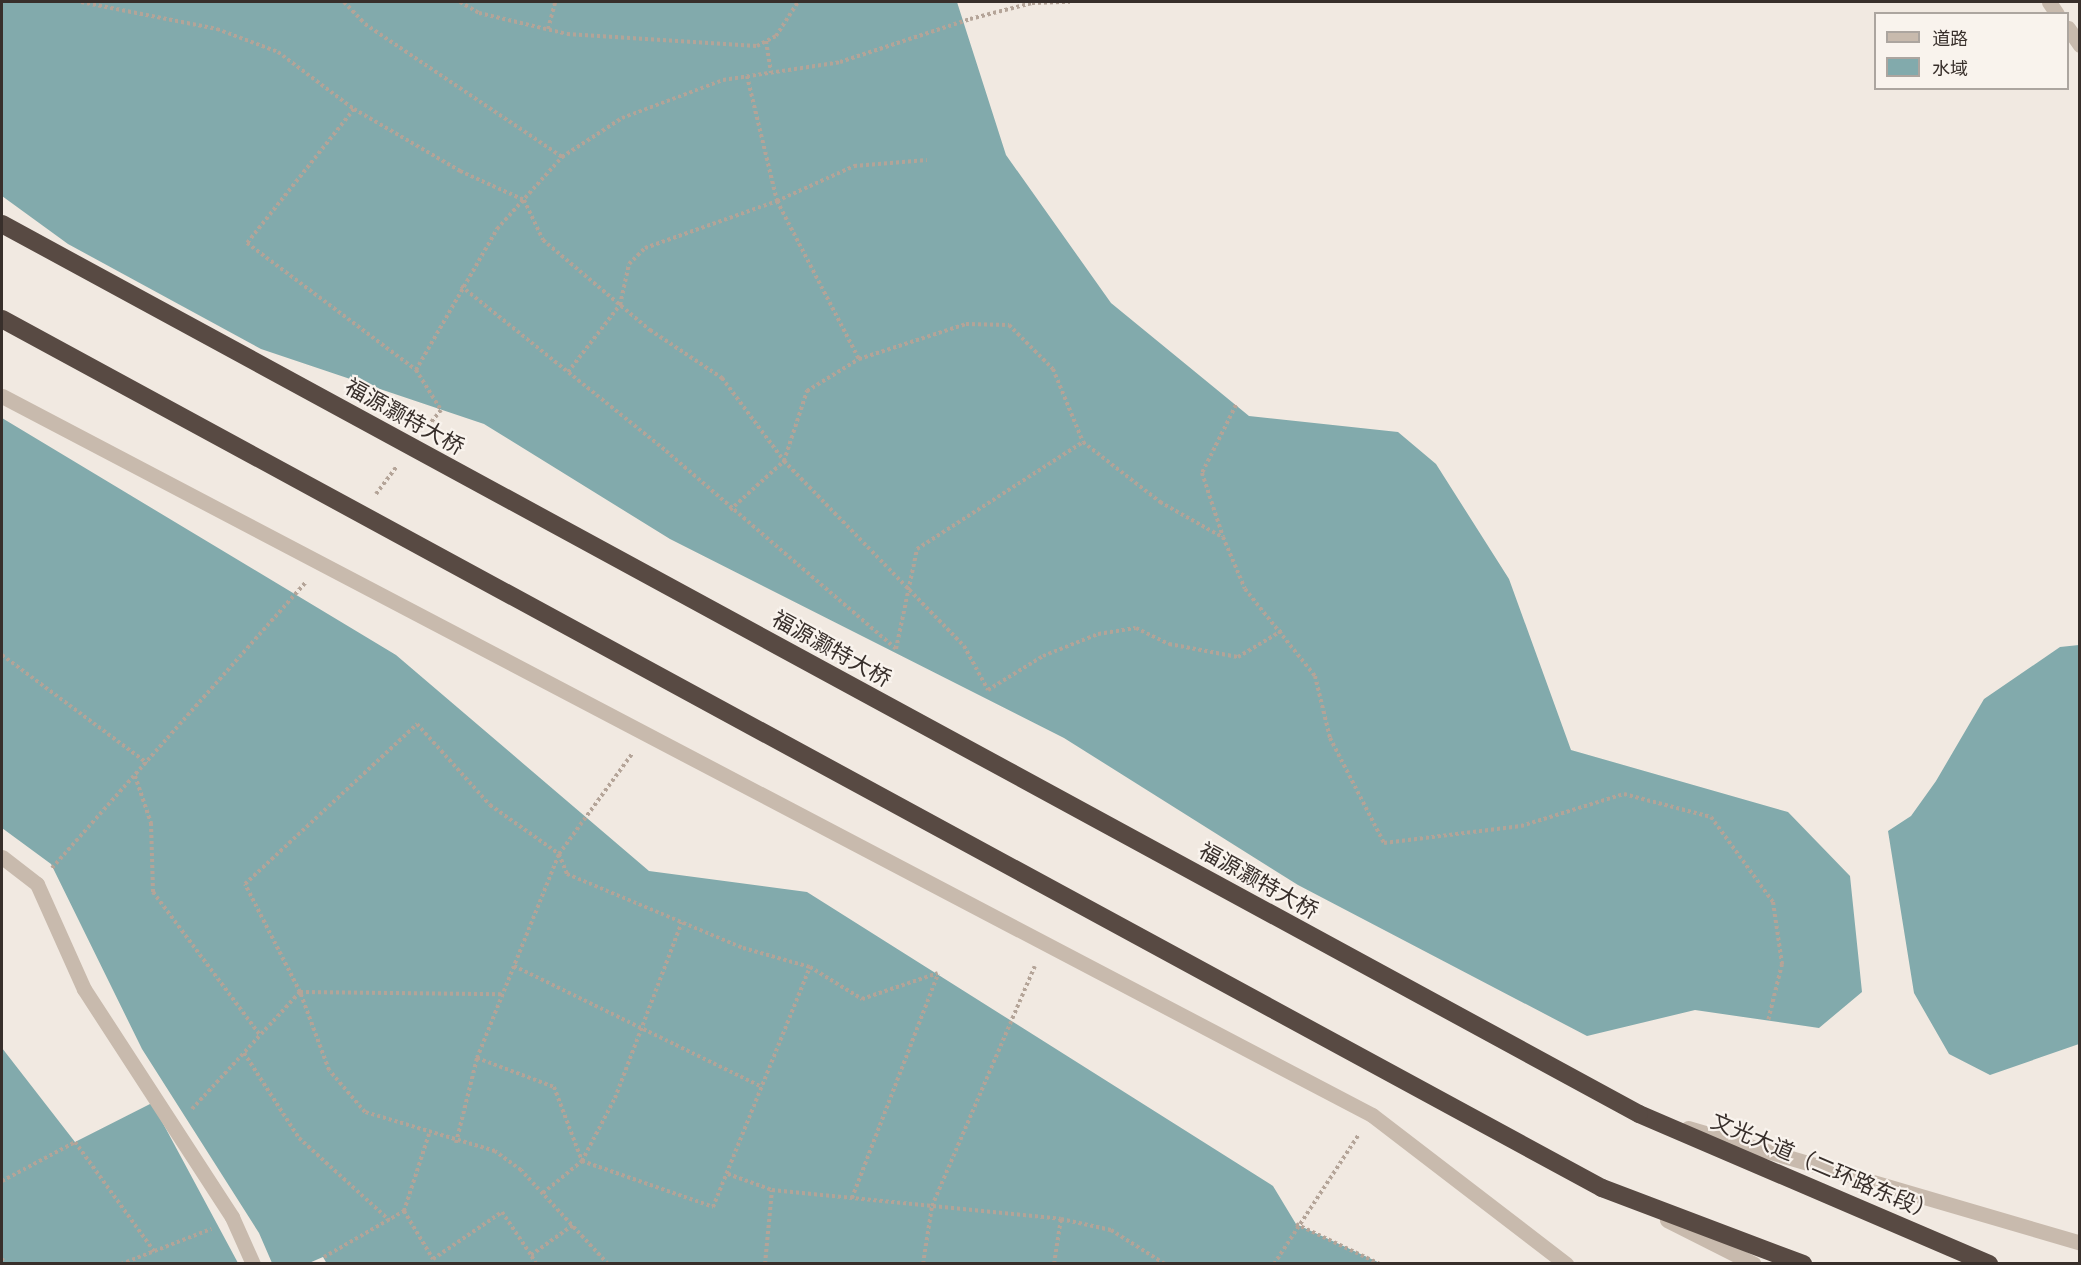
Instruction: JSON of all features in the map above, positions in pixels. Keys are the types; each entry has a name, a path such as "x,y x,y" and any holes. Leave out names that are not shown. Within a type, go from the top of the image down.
{"highway":[{"name":"福源灏特大桥","path":"2,224 1639,1114"},
{"path":"2,319 1602,1188 1803,1263"},
{"name":"文光大道（二环路东段）","path":"1639,1114 1989,1263"}],"street":[{"path":"2069,31 2079,45"},
{"path":"2,396 1372,1115 1566,1263"},
{"path":"2,857 37,884 84,989 176,1125 234,1220 253,1263"},
{"path":"1639,1114 2079,1243"},
{"path":"1602,1188 1754,1263"}],"path":[{"path":"81,2 217,29 278,52 354,109 459,171 524,200 543,240 620,305 722,378 784,461 907,591 964,646 988,690 1043,656 1098,634 1136,628 1169,645 1238,657 1283,630"},
{"path":"344,2 365,24 562,157"},
{"path":"460,2 479,13 548,29 757,46 776,36 798,2"},
{"path":"548,29 555,2"},
{"path":"416,370 461,286 498,229 562,157 622,118 747,76 840,62 1032,3 1070,2"},
{"path":"766,40 771,73"},
{"path":"747,76 777,201 859,359"},
{"path":"354,109 247,243 416,370 441,410 420,437"},
{"path":"568,372 620,305 629,264 645,248 777,201 854,166 927,160"},
{"path":"461,286 568,372 896,649 917,549 1083,442"},
{"path":"730,510 784,461 807,391 859,359 966,324 1009,325 1053,369 1083,442 1160,502 1223,537"},
{"path":"1236,405 1202,473 1223,537 1245,589 1283,630 1316,676 1330,738 1384,843 1521,826 1624,794 1711,817 1773,902 1782,964 1768,1021"},
{"path":"371,501 406,455"},
{"path":"37,884 322,564"},
{"path":"2,655 147,763"},
{"path":"608,1263 543,1193 495,1151 456,1143 365,1112 329,1070 300,992 245,884 417,724 490,805 559,854 567,874 682,922 810,968 862,999 938,973 852,1198"},
{"path":"456,1143 477,1058 559,854 646,735"},
{"path":"135,776 151,823 153,892 260,1035"},
{"path":"543,1193 582,1161 642,1028 682,922"},
{"path":"923,1263 932,1206 1045,944"},
{"path":"514,966 762,1087"},
{"path":"477,1058 554,1087 582,1161 713,1207 810,968"},
{"path":"176,1125 300,992 503,994"},
{"path":"244,1053 299,1138 389,1220"},
{"path":"1274,1263 1296,1224 1372,1115"},
{"path":"324,1257 404,1211 429,1134"},
{"path":"2,1181 75,1142 154,1251"},
{"path":"728,1174 772,1190 1061,1220 1111,1230 1165,1263"},
{"path":"765,1263 772,1190"},
{"path":"404,1211 433,1259 502,1212 536,1263"},
{"path":"121,1263 234,1220"},
{"path":"1054,1263 1061,1220"},
{"path":"1296,1224 1380,1263"},
{"path":"531,1255 573,1225"},
{"path":"2,1258 4,1263"}],"water":[{"path":"2,2 957,2 1006,155 1111,303 1249,416 1398,432 1436,464 1509,579 1571,750 1788,812 1850,876 1862,992 1819,1028 1695,1010 1587,1036 1298,885 1064,738 670,539 484,424 261,349 68,244 2,196"},
{"path":"2,418 396,655 649,871 807,892 1273,1186 1296,1224 1380,1263 327,1264 323,1257 309,1263 272,1263 259,1233 142,1049 51,864 2,828"},
{"path":"2079,645 2079,1044 1990,1075 1949,1054 1914,993 1888,831 1911,816 1936,781 1984,699 2060,647"},
{"path":"2,1048 75,1142 152,1103 238,1263 2,1263"}]}
